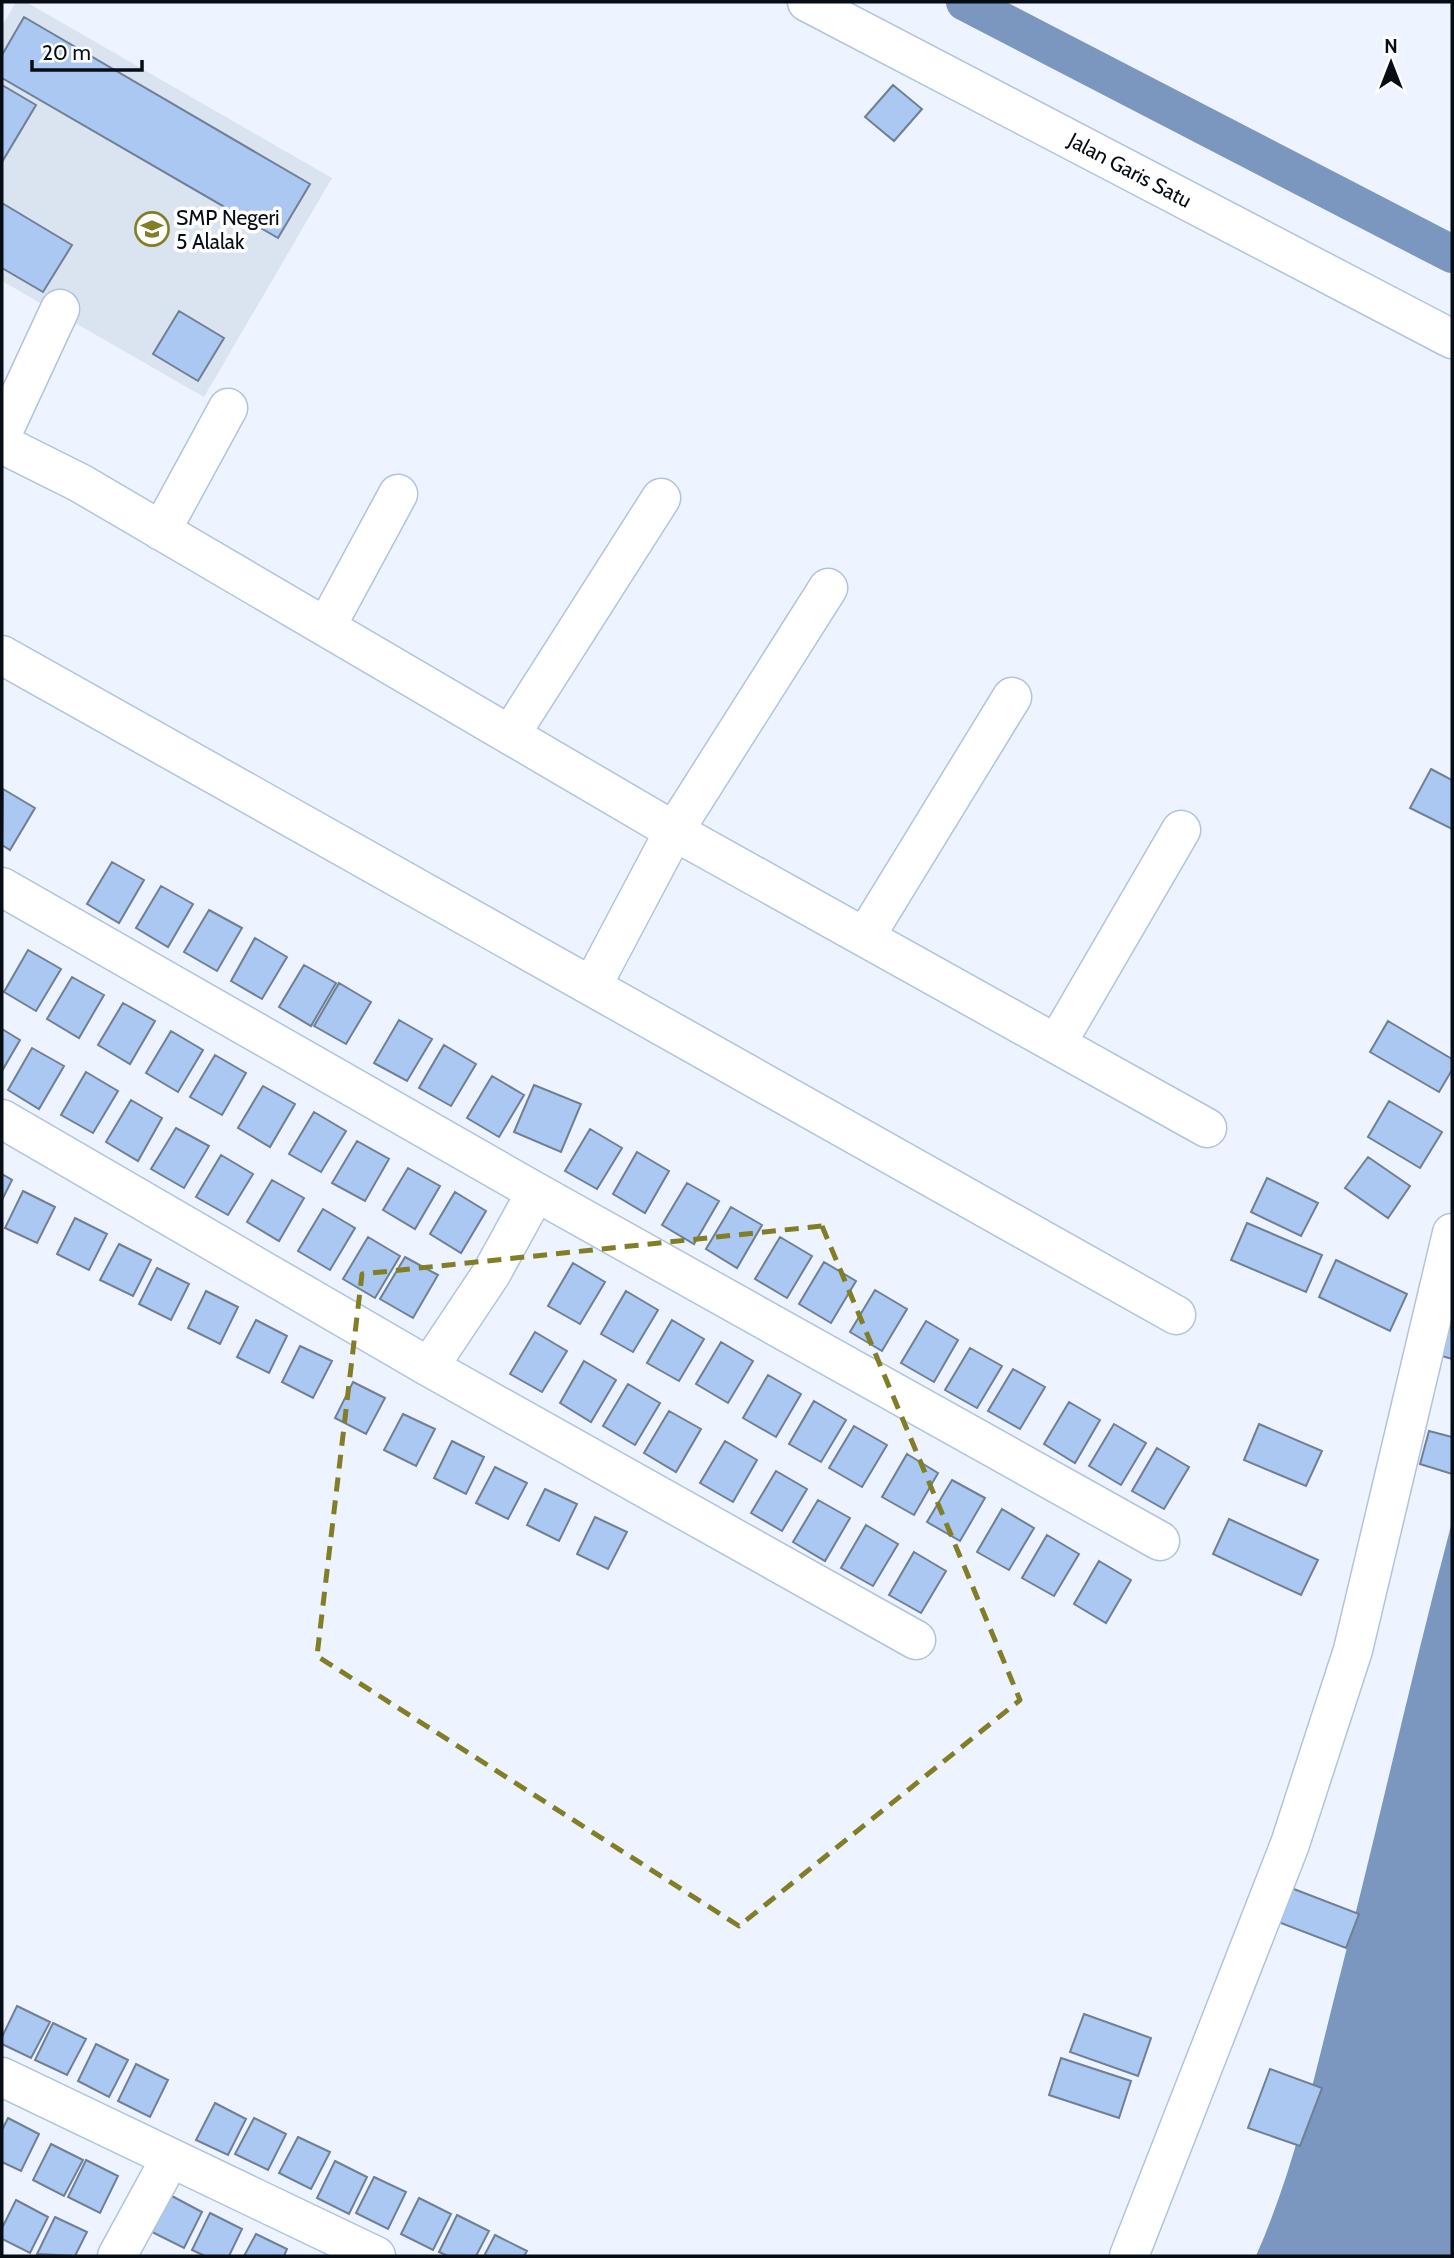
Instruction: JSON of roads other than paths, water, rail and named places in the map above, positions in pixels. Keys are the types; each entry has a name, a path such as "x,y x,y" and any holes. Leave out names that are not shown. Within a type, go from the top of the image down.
{"street":[{"name":"Jalan Garis Satu","path":"807,2 1452,339"},
{"path":"2,434 60,309"},
{"path":"160,531 228,408"},
{"path":"2,444 44,463 674,831 1207,1128"},
{"path":"326,627 398,494"},
{"path":"510,735 661,498"},
{"path":"593,985 674,831 828,588"},
{"path":"2,655 1176,1315"},
{"path":"865,937 1012,697"},
{"path":"1057,1043 1181,830"},
{"path":"2,887 536,1192 1160,1541"},
{"path":"2,1119 429,1367 916,1640"},
{"path":"429,1367 491,1274 536,1192"},
{"path":"1129,2256 1290,1844 1353,1650 1452,1233"},
{"path":"2,2077 376,2256"},
{"path":"117,2256 170,2159"}],"water":[{"path":"1452,1522 1452,2256 1256,2256 1292,2157 1311,2089"}],"waterway":[{"path":"965,2 1452,254"}],"place":[{"name":"SMP Negeri 5 Alalak","path":"152,229"}]}
